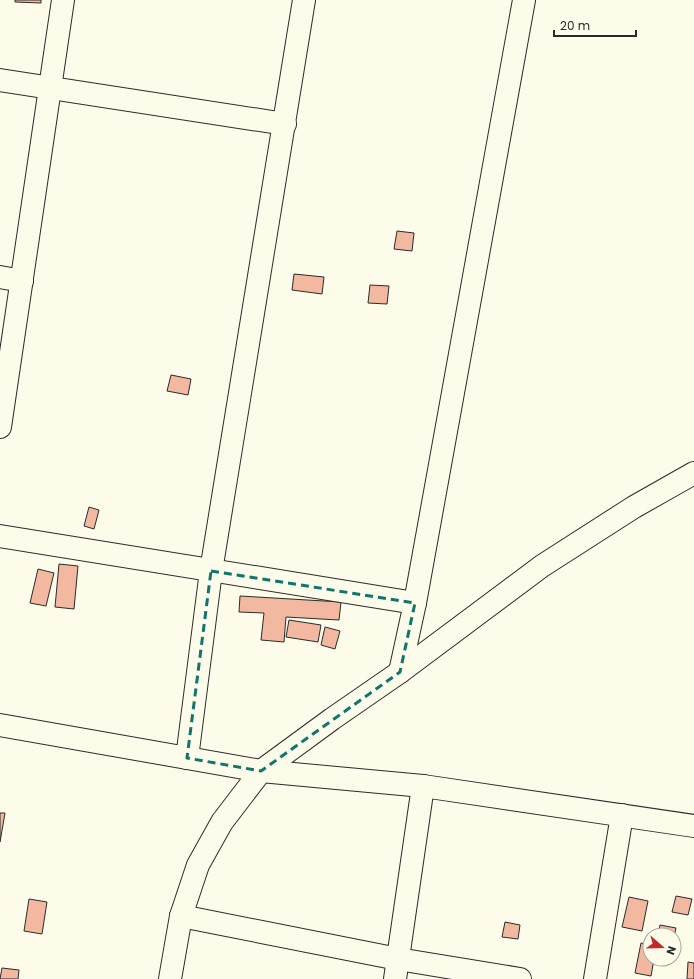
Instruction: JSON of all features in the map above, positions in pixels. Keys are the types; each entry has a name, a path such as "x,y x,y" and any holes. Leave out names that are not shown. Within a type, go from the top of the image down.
{"street":[{"path":"0,427 63,0"},
{"path":"187,758 211,571 304,0"},
{"path":"400,672 415,603 524,0"},
{"path":"0,80 284,124"},
{"path":"0,277 22,280"},
{"path":"170,979 181,916 201,859 222,822 261,771 400,672 542,566 634,507 694,473"},
{"path":"0,536 415,603"},
{"path":"0,725 261,771 423,786 694,826"},
{"path":"396,969 423,786"},
{"path":"595,979 622,815"},
{"path":"181,916 396,969 520,979"}],"highlighted area":[{"path":"211,571 415,603 400,672 261,771 187,758"}],"building":[{"path":"15,0 41,0 41,3 15,2"},
{"path":"397,231 414,233 412,251 394,249"},
{"path":"294,274 324,277 322,294 292,290"},
{"path":"370,285 389,286 387,304 368,303"},
{"path":"171,375 191,379 188,395 167,391"},
{"path":"89,507 99,510 94,529 84,526"},
{"path":"59,564 78,566 74,609 55,607"},
{"path":"38,569 54,573 46,606 30,603"},
{"path":"240,596 341,602 339,620 286,617 284,642 261,640 264,613 239,612"},
{"path":"289,620 321,625 318,642 286,637"},
{"path":"325,627 340,631 335,649 321,645"},
{"path":"0,813 5,813 0,842"},
{"path":"676,896 692,899 688,915 672,912"},
{"path":"629,897 648,901 642,931 622,927"},
{"path":"29,899 47,902 42,934 24,931"},
{"path":"505,922 520,925 518,939 502,937"},
{"path":"660,925 671,927 660,927"},
{"path":"641,943 642,967 653,967 651,976 635,973"},
{"path":"688,962 694,963 694,979 687,979"},
{"path":"2,968 19,970 18,979 0,979"}]}
